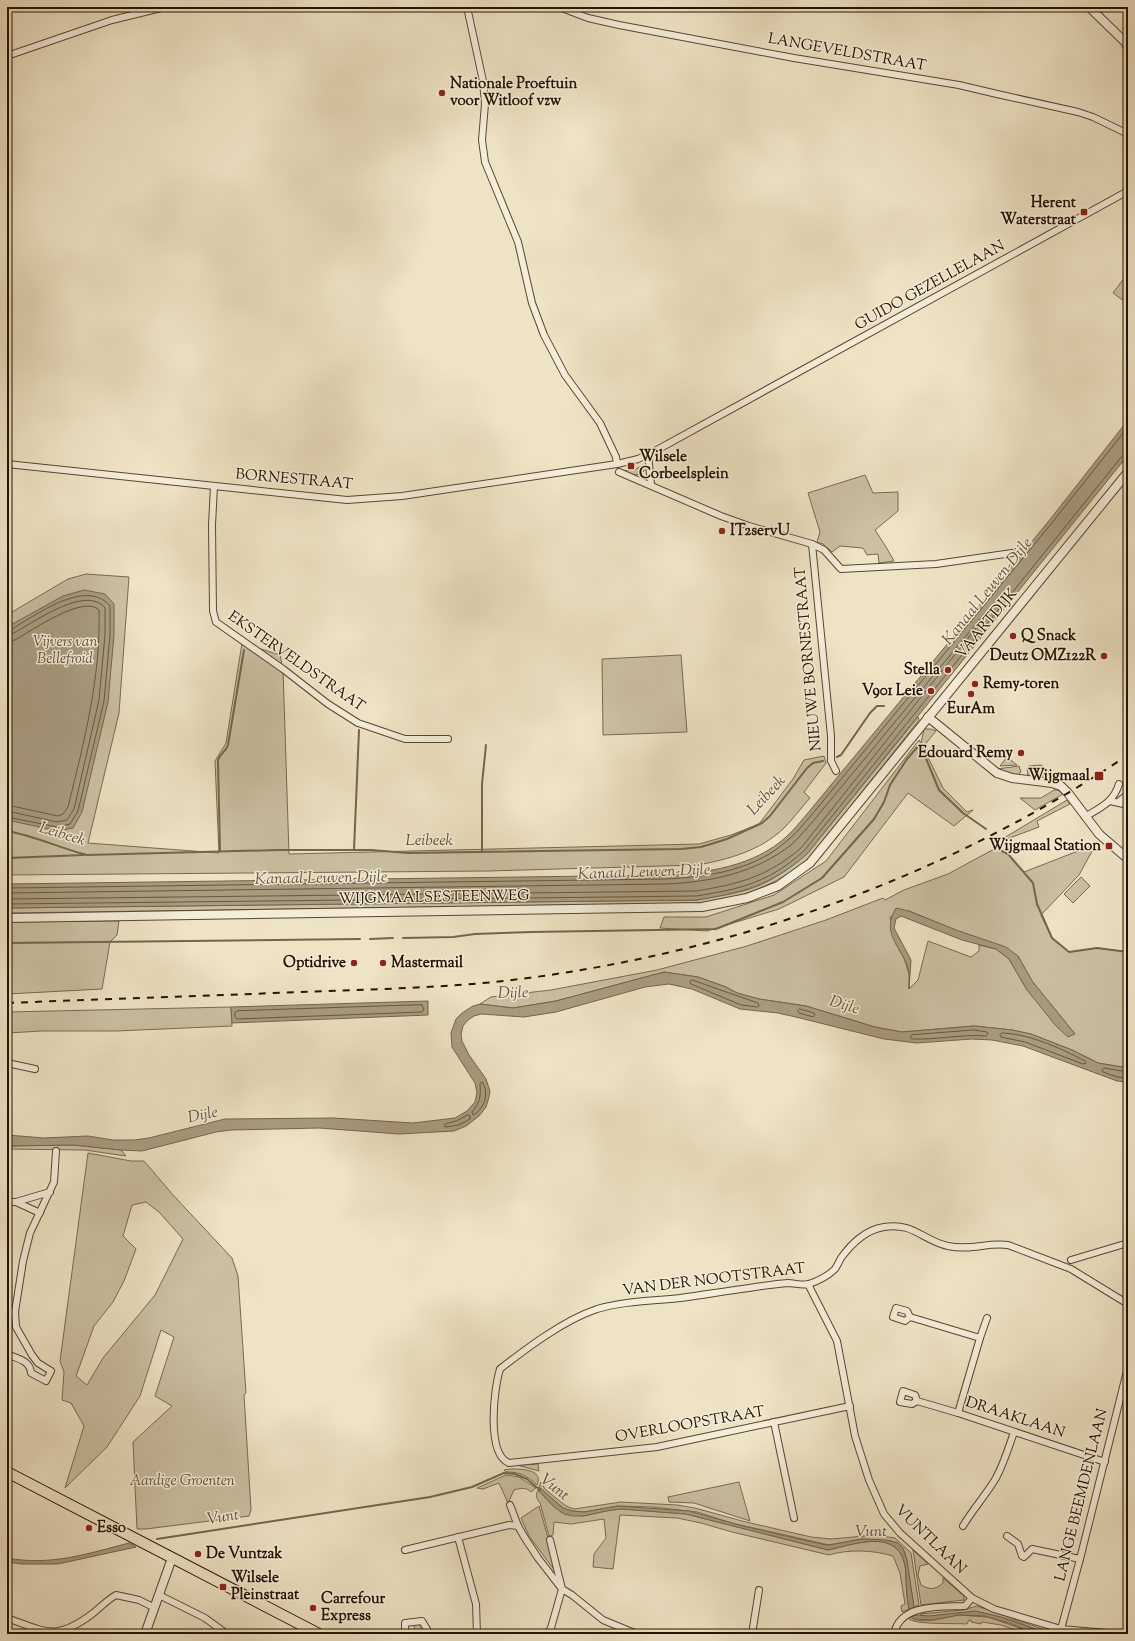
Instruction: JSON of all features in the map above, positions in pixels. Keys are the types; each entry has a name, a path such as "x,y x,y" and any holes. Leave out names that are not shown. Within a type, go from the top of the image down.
{"main road":[{"path":"7,1472 172,1558 308,1632 319,1634"}],"street":[{"path":"7,56 112,20 165,7"},
{"path":"467,7 484,93 482,140 483,155 518,242 532,303 544,335 565,375 600,423 613,450 617,464"},
{"name":"LANGEVELDSTRAAT","path":"559,7 588,18 619,25 794,58 959,85 1078,112 1093,117 1128,134"},
{"path":"1089,7 1125,42 1128,48"},
{"name":"GUIDO GEZELLELAAN","path":"617,464 638,459 648,454 1128,191"},
{"path":"648,454 650,484"},
{"name":"BORNESTRAAT","path":"7,464 347,500 402,496 617,464"},
{"path":"619,472 650,484 721,516 749,526 812,544 824,550 841,569 936,564 1012,554"},
{"name":"VAARTDIJK","path":"837,832 928,717 1034,590 1128,472"},
{"name":"EKSTERVELDSTRAAT","path":"214,486 212,526 213,611 216,622 283,669 328,704 358,723 405,739 448,739"},
{"name":"NIEUWE BORNESTRAAT","path":"812,544 831,736 831,761 836,771"},
{"path":"928,717 997,773 1012,778 1052,783 1061,786 1099,834 1128,859"},
{"path":"1085,818 1110,801 1116,795 1119,784"},
{"path":"1118,802 1128,794"},
{"path":"1110,801 1128,805"},
{"name":"WIJGMAALSESTEENWEG","path":"7,918 702,908 747,898 778,886 810,863 837,832"},
{"path":"7,1063 35,1069"},
{"path":"7,1354 26,1362 31,1373 46,1380 51,1371 38,1363 32,1355 16,1327 15,1312 23,1262 30,1233 54,1182 56,1151"},
{"path":"7,1202 16,1202 50,1192"},
{"path":"16,1202 40,1213"},
{"name":"VAN DER NOOTSTRAAT","path":"509,1463 503,1458 497,1445 492,1414 497,1378 500,1369 561,1326 596,1310 628,1302 696,1296 789,1283 808,1284 825,1277 830,1273 858,1239 870,1230 899,1226 913,1229 938,1243 948,1246 973,1248 1001,1244 1008,1245 1071,1269 1128,1304"},
{"path":"1071,1260 1128,1243"},
{"name":"VUNTLAAN","path":"808,1284 837,1341 855,1436 869,1480 884,1514 915,1548 972,1598 994,1609 1061,1629 1119,1634"},
{"path":"910,1317 980,1338"},
{"path":"958,1413 986,1318"},
{"path":"26,1362 32,1355"},
{"name":"LANGE BEEMDENLAAN","path":"1061,1629 1105,1462 1128,1367"},
{"name":"DRAAKLAAN","path":"917,1401 958,1413 1105,1462"},
{"name":"OVERLOOPSTRAAT","path":"509,1463 657,1447 850,1406"},
{"path":"774,1422 794,1518"},
{"path":"964,1526 973,1510 996,1477 1008,1452 1014,1432"},
{"path":"510,1505 518,1526 538,1558 562,1589 572,1595 603,1620 637,1634"},
{"path":"405,1550 509,1524 518,1526"},
{"path":"1007,1536 1018,1544 1032,1549 1080,1559"},
{"path":"458,1537 476,1604 477,1634"},
{"path":"547,1634 551,1628 562,1589 550,1540"},
{"path":"1018,1544 1022,1556 1024,1557 1032,1549"},
{"path":"145,1634 172,1558"},
{"path":"752,1634 759,1590"},
{"path":"7,1618 40,1630 56,1633 70,1629 81,1623 116,1595 139,1600 155,1608"},
{"path":"159,1595 205,1618 227,1634"},
{"path":"894,1634 901,1620 908,1614 918,1610 965,1606 972,1598"},
{"path":"406,1634 405,1623 422,1622 430,1634"}],"green space":[{"path":"1128,273 1128,304 1113,293"},
{"path":"643,465 644,471 636,475 623,471 636,469"},
{"path":"865,475 873,493 898,492 898,511 875,530 894,561 879,563 878,554 867,555 863,548 840,546 832,552 823,544 817,542 820,532 808,493"},
{"path":"86,574 129,577 119,713 88,843 219,853 215,761 226,743 242,643 280,655 283,669 289,854 699,844 731,835 759,824 793,779 804,760 824,756 826,763 804,792 810,798 787,825 775,836 765,843 744,853 698,865 489,871 7,875 7,615 68,579"},
{"path":"681,655 687,732 603,735 602,659"},
{"path":"918,717 919,720 811,856 788,873 764,887 723,900 709,903 7,913 7,908 697,900 732,894 769,881 807,854"},
{"path":"924,729 936,731 923,747 943,788 967,812 973,810 954,826 908,793 844,877 779,909 707,931 660,928 664,917 706,917 774,895 826,861 919,740 921,743"},
{"path":"1007,757 1017,765 1000,766"},
{"path":"1041,765 1061,781 1028,776 1027,768 1029,766"},
{"path":"1019,766 1021,772 1017,775 1009,774 997,769"},
{"path":"1054,790 1058,790 1063,794 1035,810 1020,798 1041,798"},
{"path":"1067,800 1070,804 1037,821 1039,827 999,842 999,841"},
{"path":"1096,844 1079,875 1041,915 1052,938 1069,952 1097,948 1128,952 1128,1068 1098,1063 1072,1050 1031,1034 1012,1030 974,1026 902,1032 875,1027 806,1006 759,999 737,993 726,987 698,977 664,972 556,1001 513,1008 480,1004 491,997 551,990 657,970 747,946 826,920 883,898 885,900 904,890 948,874 996,848 1008,854 1024,872","holes":["909,911 1018,956 1032,981 1075,1034 1027,990 1009,959 996,949 979,945 979,951 971,957 928,941 918,980 909,989 909,974 904,958 896,944 890,917"]},
{"path":"1081,877 1090,886 1073,903 1064,894"},
{"path":"119,921 117,935 110,942 102,989 7,994 7,922"},
{"path":"231,1007 232,1026 116,1031 42,1031 7,1033 7,1012"},
{"path":"73,1145 121,1150 126,1156 85,1150 7,1149 7,1146"},
{"name":"Aardige Groenten","path":"88,1153 131,1161 144,1161 173,1195 232,1258 238,1276 246,1393 244,1395 251,1510 249,1516 137,1529 133,1442 172,1406 155,1396 174,1337 161,1330 140,1396 107,1447 65,1488 84,1426 71,1403 62,1400 64,1372 60,1361","holes":["146,1202 159,1212 183,1239 155,1295 103,1358 87,1385 76,1376 94,1326 113,1302 124,1281 136,1249 123,1236 132,1205"]},
{"path":"538,1464 539,1471 517,1465"},
{"path":"504,1470 525,1470 534,1473 538,1480 537,1485 523,1475 506,1472"},
{"path":"506,1475 519,1477 536,1488 531,1492 523,1488 514,1490 508,1503 499,1483 483,1489 477,1488"},
{"path":"541,1482 545,1489 557,1499 566,1506 574,1509 621,1502 677,1505 695,1508 742,1521 811,1537 831,1539 876,1535 895,1538 911,1553 919,1605 914,1607 905,1553 898,1544 891,1541 862,1539 829,1545 732,1523 697,1512 652,1507 618,1506 584,1512 572,1511 563,1508 544,1492 539,1487"},
{"path":"739,1482 750,1521 694,1503 669,1502 668,1497"},
{"path":"538,1490 554,1507 583,1516 622,1509 686,1514 828,1550 866,1542 889,1544 897,1549 903,1560 909,1609 902,1612 901,1606 905,1604 900,1573 893,1556 877,1552 861,1551 829,1555 677,1518 620,1515 613,1569 593,1567 594,1554 606,1538 604,1519 571,1524 554,1522 553,1535 549,1536 537,1497"},
{"path":"539,1506 558,1575 529,1536 521,1518"},
{"path":"913,1550 928,1564 920,1566 918,1575 921,1585 927,1588 935,1588 943,1583 943,1578 964,1596 964,1600 921,1605"},
{"path":"977,1606 1048,1631 1061,1634 1048,1634 1015,1621 979,1612 925,1617 920,1614 963,1610"},
{"path":"959,1615 988,1617 1037,1634 1026,1634 1001,1625 982,1622 981,1624 971,1622 971,1620 969,1620 967,1624 927,1623 909,1619 911,1617 915,1620 927,1621"},
{"path":"419,1624 425,1632 424,1634 415,1633 414,1625"}],"water":[{"path":"1128,420 1128,455 807,854 781,874 768,881 729,894 697,900 7,908 7,884 666,875 714,870 760,855 786,837 807,814 1048,522"},
{"name":"Vijvers van Bellefroid","path":"84,590 105,594 114,604 114,635 108,702 82,812 73,828 58,831 7,820 7,627 63,596"},
{"path":"896,908 909,911 956,930 1006,947 1018,956 1032,981 1075,1034 1068,1037 1056,1026 1027,990 1009,959 996,949 962,940 901,916 896,919 894,928 911,960 909,989 907,964 895,942 890,926"},
{"path":"664,972 698,977 726,987 737,993 759,999 806,1006 875,1027 902,1032 975,1026 1012,1030 1031,1034 1072,1050 1098,1063 1128,1068 1128,1082 1117,1081 1023,1046 992,1040 972,1039 917,1043 884,1039 778,1013 740,1009 692,989 669,984 645,987 556,1012 524,1017 481,1014 468,1020 463,1026 461,1034 462,1041 469,1055 486,1079 490,1091 486,1107 479,1116 466,1126 454,1131 399,1134 319,1128 231,1130 216,1132 142,1151 73,1145 7,1146 7,1135 44,1138 88,1136 113,1140 134,1140 149,1138 225,1119 334,1118 413,1123 455,1118 467,1111 475,1102 477,1093 475,1083 452,1047 451,1033 456,1019 462,1013 473,1006 480,1004 513,1008 556,1001"},
{"path":"428,1001 428,1015 232,1023 231,1007"},
{"path":"539,1487 563,1508 572,1511 584,1512 618,1506 689,1511 742,1526 826,1545 862,1539 886,1540 898,1543 903,1548 907,1560 914,1607 909,1609 903,1560 897,1549 889,1544 866,1542 828,1550 686,1514 622,1509 583,1516 573,1516 564,1514 554,1507 538,1490"},
{"path":"129,1543 136,1547 58,1564 22,1564 7,1562 7,1558 39,1561 69,1558"},
{"path":"975,1611 1001,1617 1048,1634 1037,1634 1009,1623 984,1616 959,1615 933,1620 914,1619 911,1617 917,1615 929,1616"}],"waterway":[{"path":"220,851 218,760 228,745 244,650"},
{"name":"Leibeek","path":"837,757 841,755 870,713 877,706 884,706"},
{"path":"354,850 359,730"},
{"path":"403,938 453,937 475,934 532,932 716,929 783,902 822,878 874,819 884,802 890,785 907,759 920,744 939,790 963,813 986,829"},
{"path":"482,852 482,784 486,745"},
{"name":"Leibeek","path":"7,831 28,836 87,855 278,850 371,850 408,853 681,849 701,847 727,839 762,823 770,816 807,768 813,763 823,761"},
{"path":"996,848 1008,854 1033,883 1037,904 1052,938 1069,952 1097,948 1128,952"},
{"path":"7,858 84,855"},
{"path":"370,939 393,938"},
{"path":"7,943 360,939"},
{"name":"Vunt","path":"157,1539 430,1497 472,1487 504,1473 515,1474 527,1479 540,1490"}],"railway":[{"path":"7,1003 386,989 471,984 528,978 608,965 686,948 764,927 841,901 916,871 989,837 1060,798 1128,755"}],"place":[{"name":"Nationale Proeftuin voor Witloof vzw","path":"442,93"},
{"name":"Herent Waterstraat","path":"1084,212"},
{"name":"Wilsele Corbeelsplein","path":"631,466"},
{"name":"IT2servU","path":"722,531"},
{"name":"Q Snack","path":"1013,636"},
{"name":"Deutz OMZ122R","path":"1104,656"},
{"name":"Stella","path":"948,670"},
{"name":"Remy-toren","path":"975,684"},
{"name":"V901 Leie","path":"931,691"},
{"name":"EurAm","path":"971,694"},
{"name":"Edouard Remy","path":"1021,753"},
{"name":"Wijgmaal","path":"1099,776"},
{"name":"Wijgmaal Station","path":"1109,846"},
{"name":"Optidrive","path":"354,963"},
{"name":"Mastermail","path":"383,963"},
{"name":"Esso","path":"89,1528"},
{"name":"De Vuntzak","path":"198,1554"},
{"name":"Wilsele Pleinstraat","path":"223,1587"},
{"name":"Carrefour Express","path":"313,1608"}],"water label":[{"name":"Kanaal Leuven-Dijle","path":"988,592"},
{"name":"Kanaal Leuven-Dijle","path":"644,873"},
{"name":"Kanaal Leuven-Dijle","path":"321,879"},
{"name":"Dijle","path":"513,994"},
{"name":"Dijle","path":"844,1006"},
{"name":"Dijle","path":"203,1116"}]}
